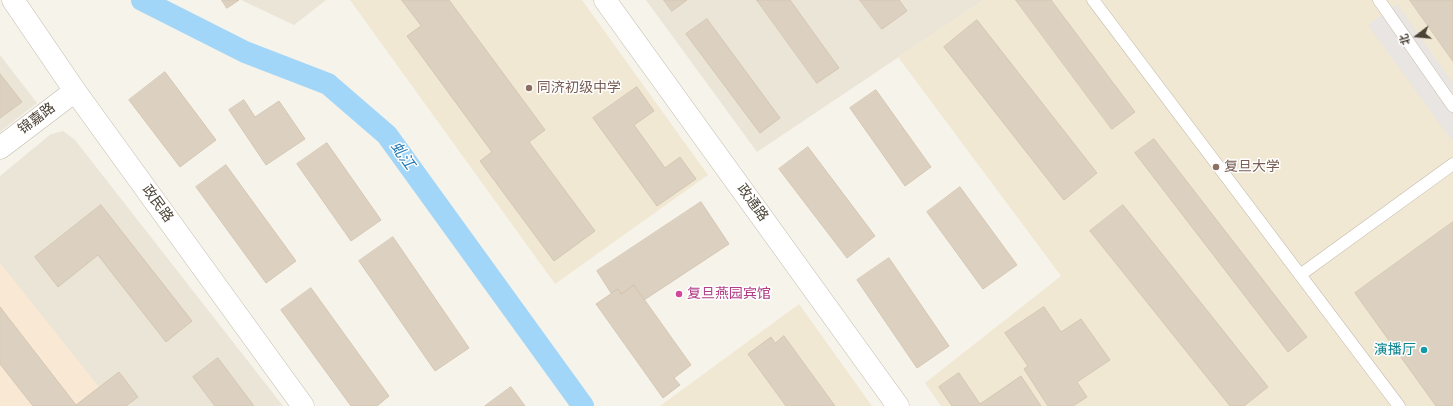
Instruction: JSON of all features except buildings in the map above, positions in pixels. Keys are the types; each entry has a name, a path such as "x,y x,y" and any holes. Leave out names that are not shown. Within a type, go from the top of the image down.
{"street":[{"name":"政民路","path":"13,0 75,91 303,406"},
{"name":"政通路","path":"605,0 898,406"},
{"name":"锦嘉路","path":"0,148 75,91"}],"lane":[{"path":"1093,0 1400,406"},
{"path":"1379,0 1453,106"},
{"path":"1300,275 1453,164"}],"shaded area":[{"path":"241,0 326,0 294,25"},
{"name":"同济初级中学","path":"350,0 582,0 708,175 555,284"},
{"path":"646,0 984,0 757,152"},
{"name":"复旦大学","path":"984,0 1453,0 1453,406 941,406 925,383 1061,276 898,57"},
{"path":"1397,4 1453,83 1453,142 1368,25"},
{"path":"0,55 37,103 0,132"},
{"path":"63,131 75,140 283,406 16,406 0,386 0,176 51,134"},
{"path":"0,263 114,406 0,406"},
{"path":"799,304 872,406 660,406"}],"waterway":[{"name":"虬江","path":"142,0 245,52 328,84 387,135 583,406"}],"place":[{"name":"同济初级中学","path":"529,88"},
{"name":"复旦大学","path":"1216,167"},
{"name":"复旦燕园宾馆","path":"679,294"},
{"name":"演播厅","path":"1424,350"}]}
